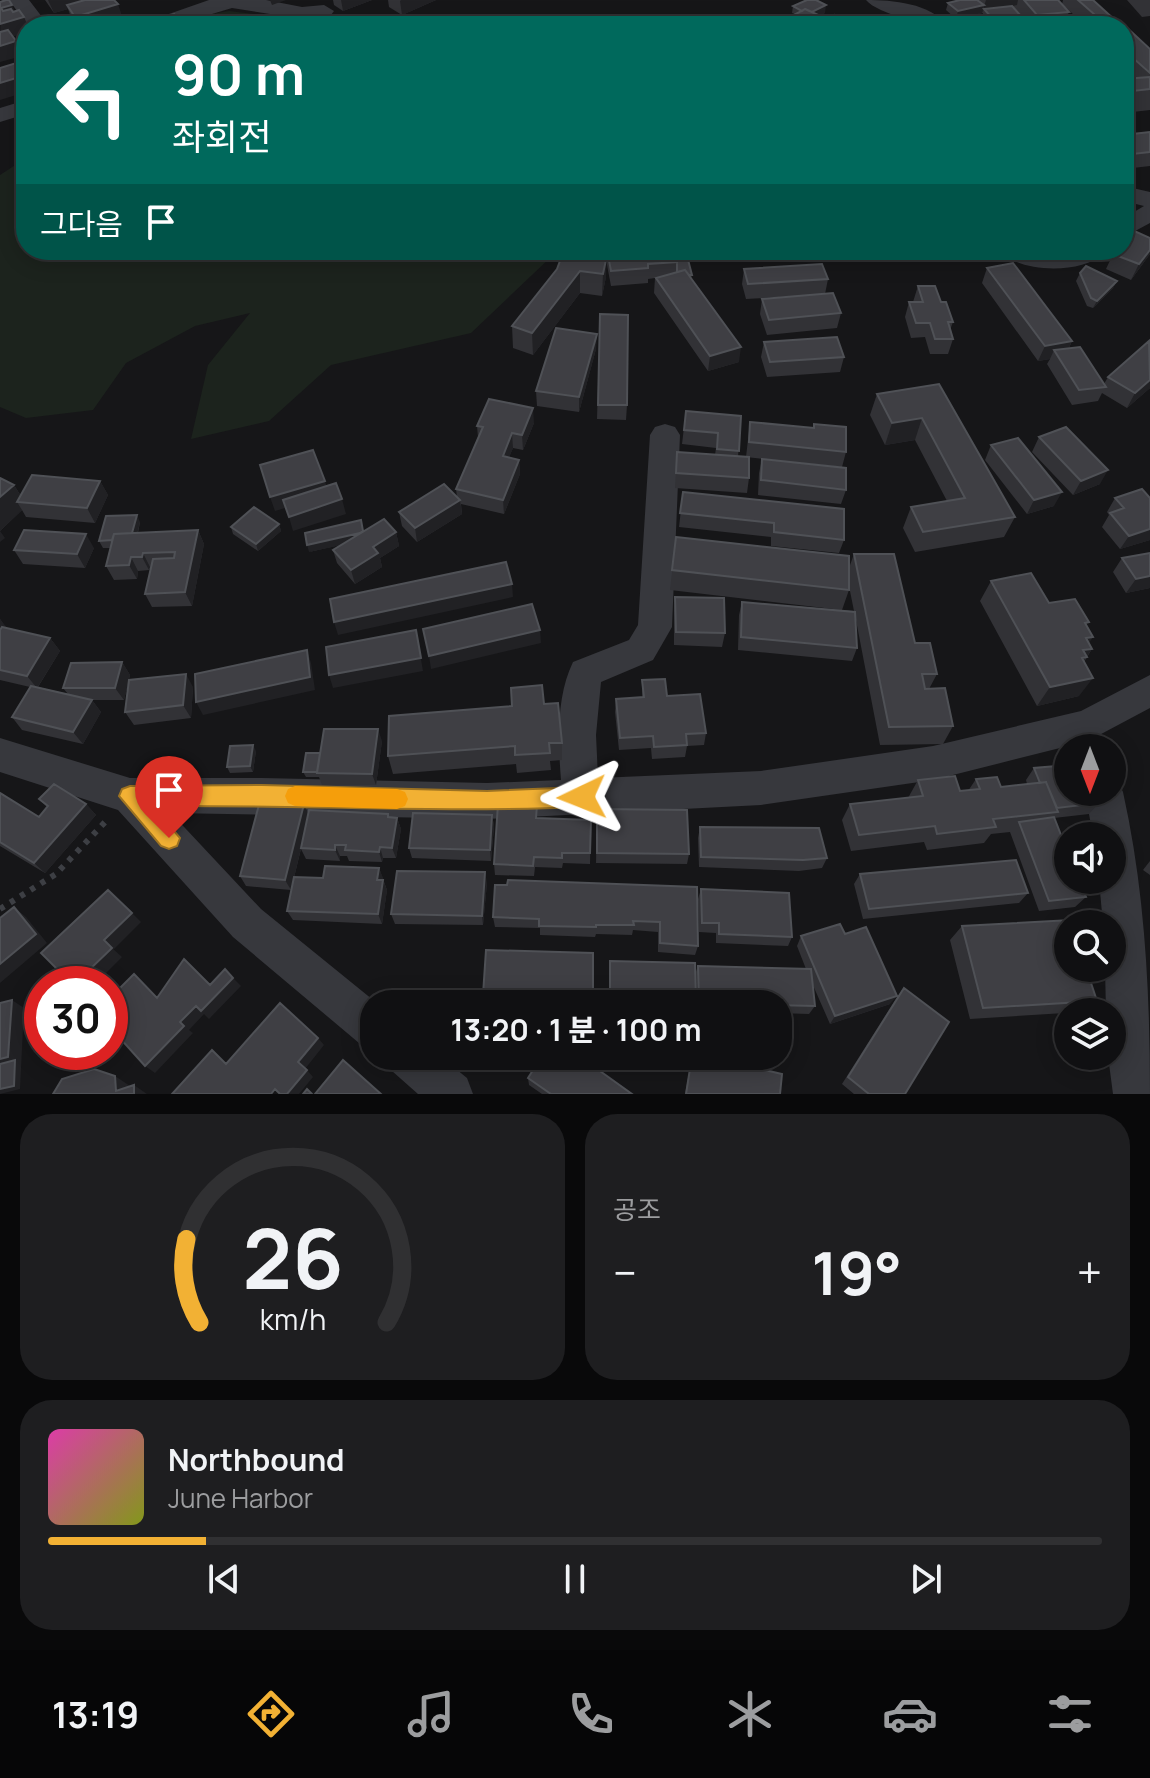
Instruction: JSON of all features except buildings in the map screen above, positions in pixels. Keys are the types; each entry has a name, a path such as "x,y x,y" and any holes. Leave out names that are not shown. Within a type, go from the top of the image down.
{"street":[{"path":"19,0 31,16"},
{"path":"876,0 882,5 923,16"},
{"path":"184,16 224,3 245,2 304,16"},
{"path":"582,797 577,772 579,702 585,673 641,650 655,627 665,435"},
{"path":"1094,734 1150,690"},
{"path":"0,755 130,796 262,795 487,801 761,788 1054,742"},
{"path":"130,796 247,923 360,1016"},
{"path":"1107,806 1114,834 1123,925 1135,1094"},
{"path":"423,1070 451,1094"}],"path":[{"path":"0,909 56,874 130,796"}],"shaded area":[{"path":"229,11 272,16 206,16"},
{"path":"16,165 16,260 548,260 471,333 331,365 269,421 191,439 208,365 250,313 195,326 126,363 93,410 26,418 0,407 0,175"}],"slow traffic":[{"path":"295,796 397,799"}],"route":[{"path":"169,838 130,796 262,795 487,801 582,797"}]}
